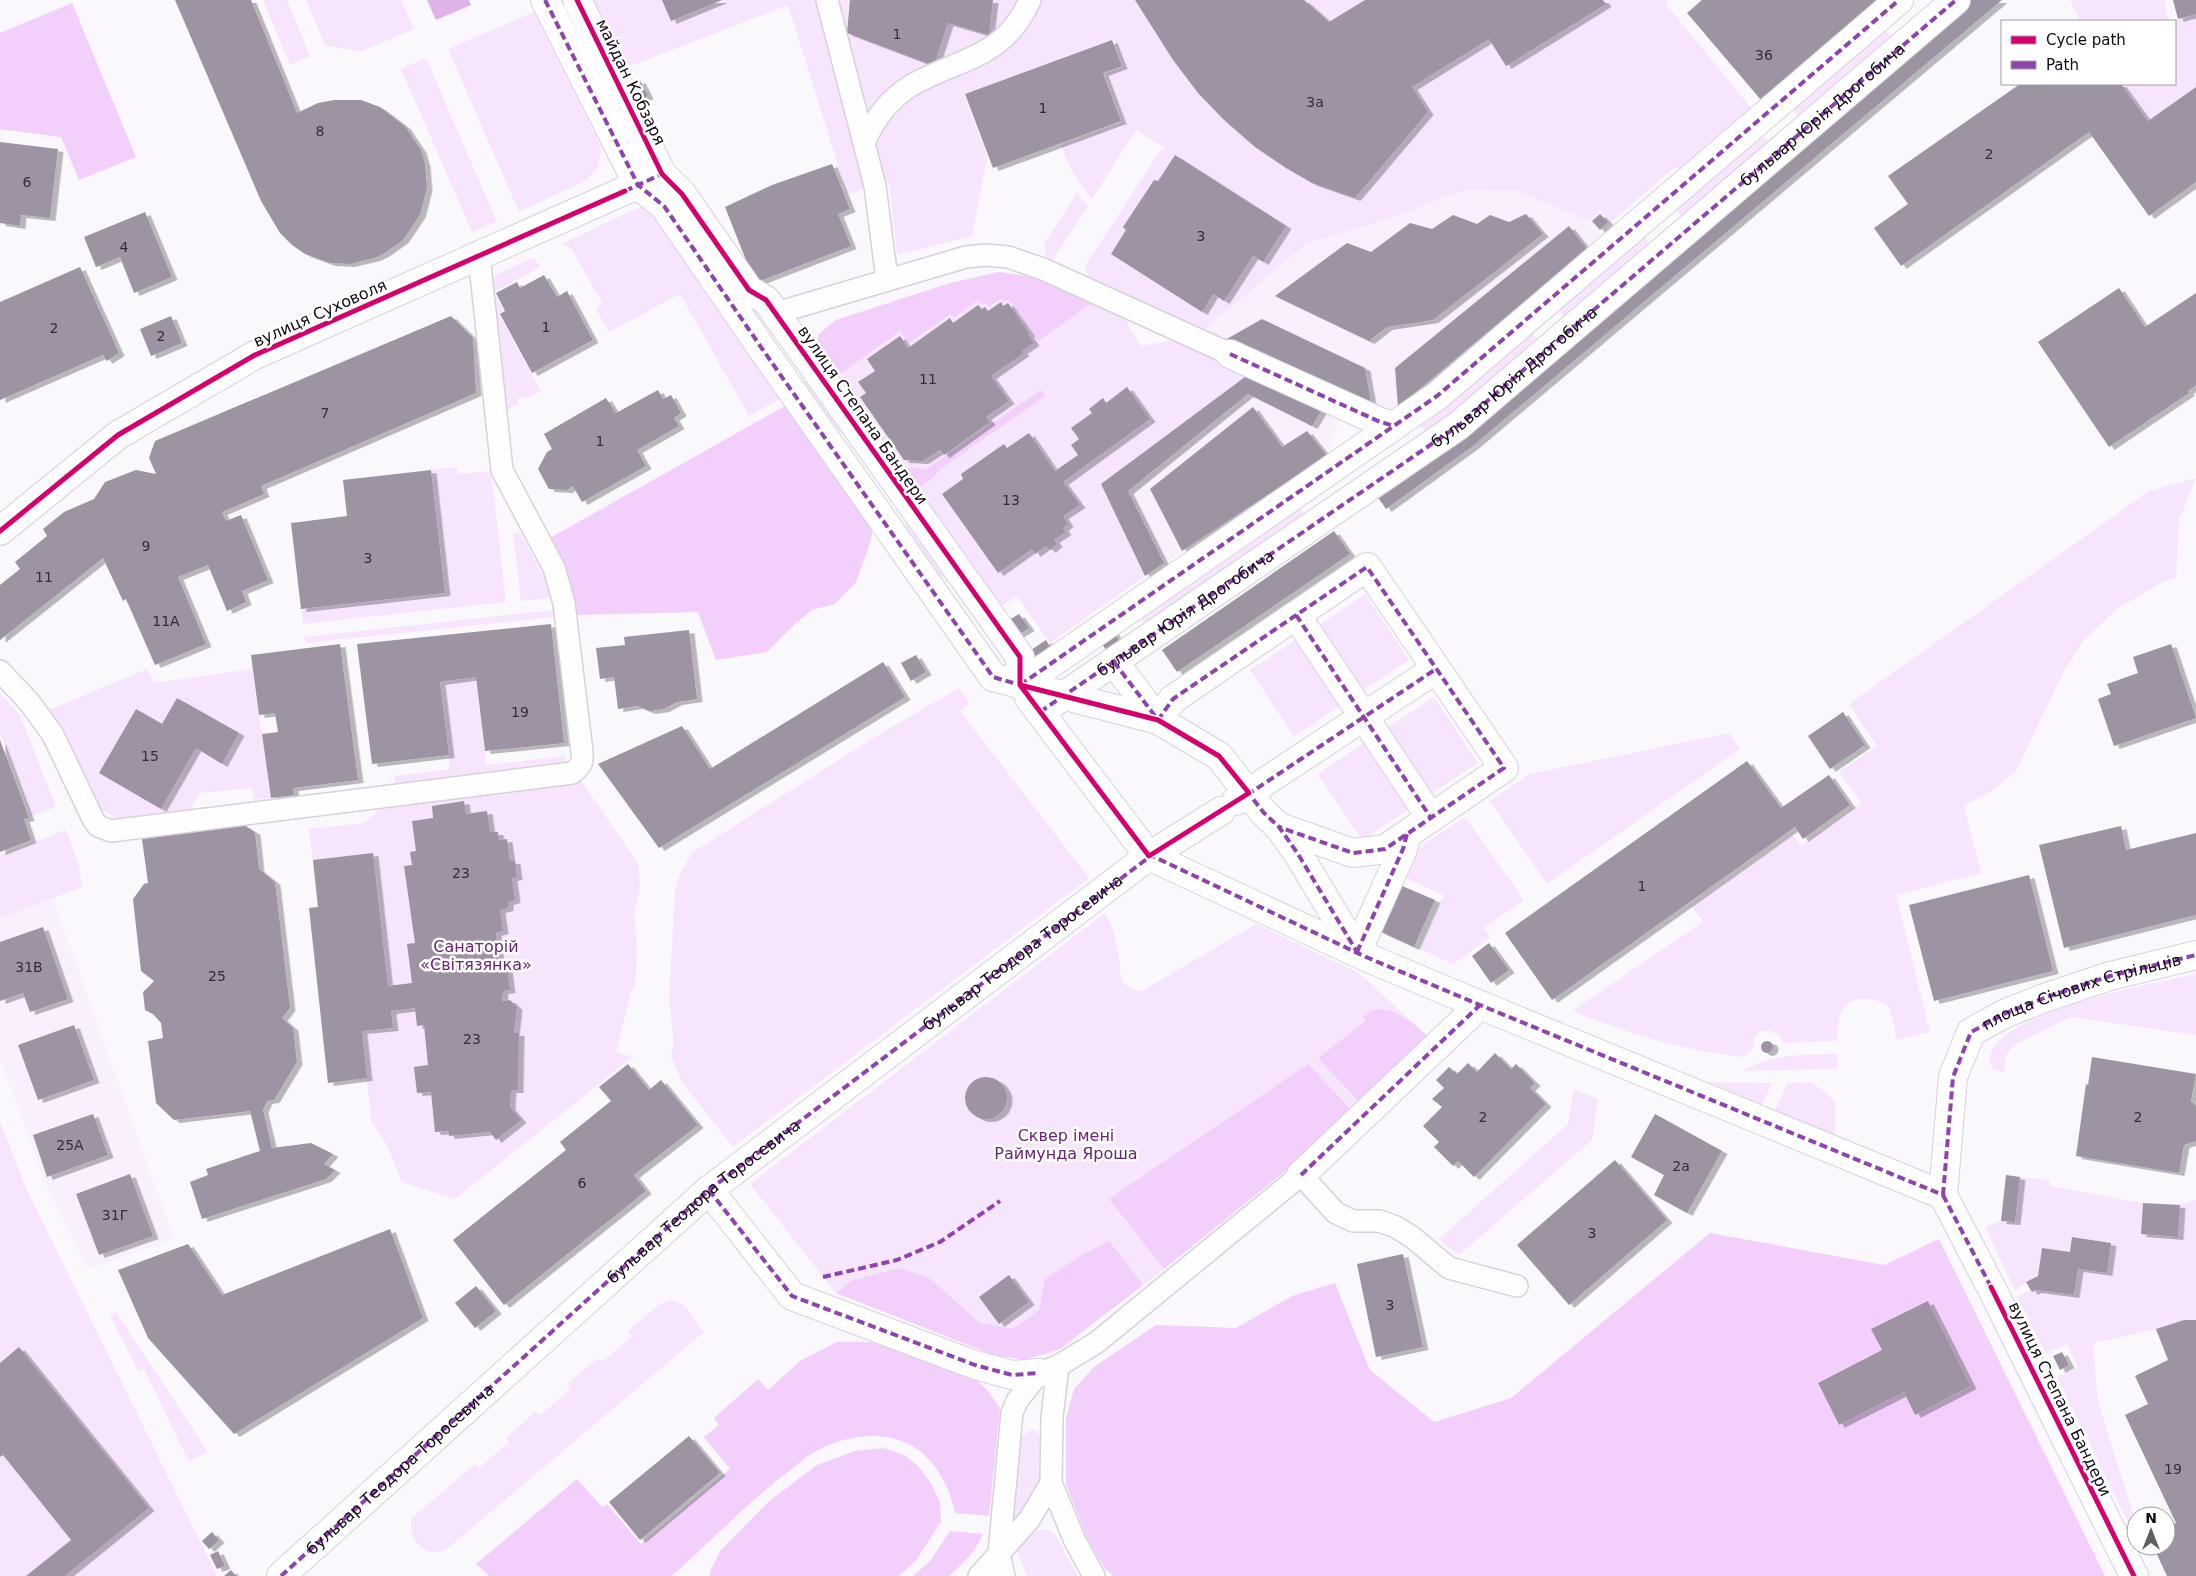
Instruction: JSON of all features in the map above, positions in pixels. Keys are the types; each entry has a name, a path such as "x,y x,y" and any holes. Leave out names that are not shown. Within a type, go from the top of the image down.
{"street":[{"path":"545,0 641,183 664,206 993,677 1158,720 1219,756 1235,802 1264,813 1279,827 1298,854 1357,952"},
{"name":"майдан Кобзаря","path":"577,0 641,183"},
{"name":"бульвар Юрія Дрогобича","path":"1020,685 1437,396 1899,0"},
{"name":"бульвар Юрія Дрогобича","path":"1040,712 1458,426 1956,0"},
{"name":"вулиця Суховоля","path":"0,531 118,435 246,360 641,183"},
{"name":"вулиця Степана Бандери","path":"641,183 682,194 749,290 766,300 779,312 1020,657 1020,685"},
{"path":"1230,354 1378,421 1394,426"},
{"path":"1158,720 1172,699 1368,567 1504,768 1385,849 1353,853 1279,827"},
{"path":"1296,615 1431,818"},
{"path":"1114,662 1158,720"},
{"name":"бульвар Теодора Торосевича","path":"280,1576 710,1190 1150,856 1235,802 1436,668"},
{"path":"1020,685 1150,856 1357,952 1480,1006 1943,1195"},
{"path":"1357,952 1404,849 1407,834"},
{"name":"площа Січових Стрільців","path":"1943,1195 1953,1076 1971,1032 2006,1013 2047,997 2110,976 2196,955"},
{"path":"1301,1176 1480,1006"},
{"path":"710,1190 792,1296 975,1365 1012,1374 1049,1370"},
{"name":"вулиця Степана Бандери","path":"1943,1195 1991,1287 2134,1576"}],"lane":[{"path":"827,0 875,186 887,280"},
{"path":"864,143 872,124 900,94 922,80 970,60 988,50 1014,25 1030,0"},
{"path":"779,312 966,257 986,255 1008,257 1043,269 1230,354"},
{"path":"0,671 30,702 53,735 86,808 98,826 111,831 572,773 578,768 582,762 564,603 554,568 502,470 479,256"},
{"path":"1004,1576 1000,1552 1012,1413 1017,1401 1049,1370 1096,1343 1301,1176 1336,1212 1352,1221 1379,1221 1396,1227 1412,1237 1449,1268 1517,1286"},
{"path":"1049,1370 1052,1417 1051,1483 1075,1541 1094,1576"},
{"path":"978,1576 1029,1520 1051,1483"}],"shaded area":[{"path":"427,0 469,0 471,5 436,20"},
{"path":"72,3 136,157 79,180 61,137 0,129 0,33"},
{"path":"1466,190 1519,191 1588,221 1601,210 1611,222 1587,249 1398,407 1372,408 1205,330 1307,243 1379,222"},
{"path":"999,272 1034,277 1092,303 1038,341 1009,299 1004,302 1001,298 989,307 985,303 982,305 978,300 954,318 951,314 909,343 900,331 837,376 814,356 819,334 836,320 950,283"},
{"path":"1249,374 1323,408 1338,423 1327,456 1145,576 1101,484"},
{"path":"1041,390 1045,396 942,468 929,481 911,494 900,466 925,470"},
{"path":"792,402 868,510 872,535 867,552 856,582 835,604 812,610 767,652 716,660 698,612 575,615 570,580 548,539"},
{"path":"53,898 174,1239 87,1269 48,1190 0,1058 0,918"},
{"path":"1382,1009 1402,1016 1431,1039 1361,1104 1318,1058 1366,1021 1363,1017 1372,1010"},
{"path":"1308,1064 1352,1111 1309,1152 1164,1269 1109,1199"},
{"path":"1710,1233 1884,1265 1939,1239 2105,1576 1114,1576 1105,1569 1088,1540 1066,1485 1066,1418 1074,1389 1094,1367 1156,1325 1236,1328 1292,1296 1335,1283 1370,1370 1434,1422 1511,1398","holes":["1928,1301 1971,1386 1915,1415 1904,1392 1839,1425 1818,1383 1882,1350"]},
{"path":"1109,1241 1143,1285 1060,1349 1025,1360 994,1355 836,1293 851,1281 899,1268 929,1278 980,1323 1013,1329 1039,1310 1045,1279 1082,1255"},
{"path":"837,1342 872,1342 957,1371 977,1381 987,1390 1000,1408 989,1516 955,1513 950,1495 937,1469 917,1449 905,1442 892,1438 865,1436 838,1442 806,1457 758,1496 672,1576 489,1576 476,1564 577,1479 602,1507 607,1504 641,1544 730,1469 704,1437 719,1425 714,1418 758,1379 768,1390 800,1361"},
{"path":"884,1448 904,1455 918,1466 931,1483 940,1502 941,1522 917,1559 899,1576 710,1576 720,1551 768,1502 817,1465 855,1451"},
{"path":"950,1531 983,1534 969,1557 949,1576 913,1576 930,1561"}],"green space":[{"path":"263,0 287,0 310,56 290,65"},
{"path":"306,0 401,0 414,29 360,52 325,45"},
{"path":"583,0 1668,0 1665,3 1757,115 1681,170 1675,167 1611,222 1601,211 1588,221 1519,191 1466,190 1379,222 1307,243 1204,330 1088,277 1085,266 1160,151 1165,148 1136,130 1092,199 1078,180 1067,160 1061,145 1122,122 1105,74 1123,67 1113,39 964,94 987,157 972,236 897,255 889,182 847,194 788,5 618,71"},
{"path":"2070,0 2164,0 2169,20 2080,20"},
{"path":"534,12 601,147 598,167 587,180 519,212 448,49"},
{"path":"2196,14 2196,87 2148,121 2122,85 2176,85 2176,20 2173,20"},
{"path":"1884,29 1892,37 1800,117 1792,108"},
{"path":"426,58 497,222 472,232 401,69"},
{"path":"1761,134 1769,143 1682,217 1675,209"},
{"path":"1077,193 1088,206 1050,264 1045,256 1044,244"},
{"path":"640,207 656,208 787,395 749,416 680,294 609,332 596,309 602,303 571,248 561,244"},
{"path":"1643,236 1651,244 1565,318 1558,309"},
{"path":"534,257 540,267 494,292 504,311 499,314 541,391 527,398 521,396 517,400 518,404 504,411 491,277"},
{"path":"999,272 1034,277 1124,317 1141,346 1174,340 1249,374 1101,484 1145,576 1050,643 1017,596 994,611 830,380 819,334 836,320 950,283"},
{"path":"1531,332 1539,341 1451,416 1425,432 1419,423"},
{"path":"808,378 845,431 837,436 800,384"},
{"path":"457,467 458,474 491,471 506,602 303,624 301,609 445,593 431,470"},
{"path":"2196,478 2179,520 2176,577 2159,584 2117,609 2083,641 2065,669 2016,771 1993,790 1964,806 1981,873 1896,895 1930,1032 1896,1040 1894,1024 1888,1005 1876,1000 1856,1000 1843,1010 1839,1018 1837,1041 1783,1043 1775,1032 1767,1030 1755,1036 1752,1051 1743,1057 1698,1050 1656,1040 1572,1011 1703,922 1692,906 1793,835 1801,846 1861,803 1839,772 1877,746 1849,704 2149,491"},
{"path":"1300,508 1306,518 1146,625 1139,615"},
{"path":"909,522 947,575 939,581 902,528"},
{"path":"513,533 520,533 555,597 521,601"},
{"path":"1365,594 1409,660 1363,691 1319,625"},
{"path":"555,610 567,665 560,665 555,617 305,643 304,637"},
{"path":"1296,640 1340,706 1294,737 1250,670"},
{"path":"147,669 154,683 252,669 271,798 254,800 252,788 200,793 186,816 129,821 116,818 101,809 64,730 49,710"},
{"path":"476,677 486,765 565,756 566,763 395,784 394,776 450,769 440,682"},
{"path":"959,688 970,703 960,711 1089,878 733,1147 682,1082 671,1056 674,1042 669,1000 675,890 681,871 693,852 883,732"},
{"path":"0,693 20,715 56,807 31,816 0,732"},
{"path":"1434,697 1478,763 1432,793 1388,727"},
{"path":"1729,733 1740,749 1547,884 1490,801 1530,774"},
{"path":"1364,743 1408,810 1362,840 1318,774"},
{"name":"Санаторій «Світязянка»","path":"580,779 639,865 640,890 634,912 637,950 635,988 632,987 616,1052 633,1057 455,1199 402,1182 387,1145 371,1121 367,1079 328,1083 309,908 318,907 309,829 364,823 384,805"},
{"path":"1465,817 1524,900 1484,928 1490,937 1453,964 1420,949 1444,895 1403,877 1414,851"},
{"path":"66,830 79,865 82,887 0,918 0,855"},
{"name":"Сквер імені Раймунда Яроша","path":"1105,913 1115,939 1122,980 1132,989 1142,991 1256,924 1359,973 1431,1039 1309,1152 1164,1269 1060,1349 1025,1360 994,1355 836,1293 750,1184"},
{"path":"2196,974 2196,1035 2071,1017 2014,1045 2006,1055 2004,1072 1994,1070 1990,1064 1991,1053 2002,1038 2023,1024 2083,1001"},
{"path":"1837,1054 1837,1069 1743,1071 1765,1061 1788,1056"},
{"path":"1701,1082 1772,1083 1761,1107"},
{"path":"1812,1082 1835,1101 1835,1138 1774,1112 1788,1083"},
{"path":"1574,1089 1598,1099 1592,1140 1459,1255 1439,1239 1568,1124"},
{"path":"0,1121 26,1188 217,1576 0,1576"},
{"path":"2020,1177 2050,1180 2049,1186 2143,1203 2142,1234 2177,1237 2180,1205 2196,1199 2196,1320 2184,1320 2156,1329 2093,1343 2098,1402 2131,1506 2126,1506 2126,1518 2057,1377 2078,1367 2067,1344 2046,1354 2017,1296 2030,1290 2032,1292 2036,1290 2074,1295 2078,1269 2107,1273 2111,1243 2073,1237 2070,1252 2042,1248 2038,1276 2015,1290 1985,1227 2001,1221 2015,1222"},
{"path":"671,1300 684,1305 704,1332 447,1549 433,1552 426,1550 417,1543 411,1528 413,1517 475,1464 479,1468 509,1442 506,1438 536,1411 541,1415 570,1389 567,1384 598,1358 602,1362 632,1336 628,1331 659,1305"},
{"path":"116,1312 208,1452 189,1462 144,1369 138,1371 110,1315"},
{"path":"1031,1430 1035,1430 1040,1437 1040,1482 1026,1508 1016,1519 1013,1513 1020,1438"},
{"path":"1046,1529 1056,1536 1078,1576 1027,1576 1016,1549 1028,1533"}],"building":[{"path":"175,0 251,0 297,113 318,103 334,100 361,100 380,107 405,126 421,150 425,164 427,188 420,215 403,240 375,258 349,264 330,263 305,254 280,233 261,201"},
{"path":"662,0 722,0 671,21"},
{"path":"850,0 993,0 989,35 948,23 934,66 847,33"},
{"path":"1135,0 1304,0 1329,22 1365,0 1603,0 1606,4 1506,66 1489,39 1412,87 1428,112 1355,198 1312,183 1286,168 1255,147 1224,120 1198,93 1173,60"},
{"path":"1702,0 1891,0 1767,107 1687,13"},
{"path":"1971,0 2002,0 1473,446 1386,509 1375,493 1462,431"},
{"path":"2173,0 2196,0 2196,14 2178,19"},
{"path":"1112,40 1122,66 1103,73 1121,121 993,168 965,94"},
{"path":"640,80 648,96 637,101 630,85"},
{"path":"2019,85 2122,85 2148,121 2196,87 2196,182 2149,216 2089,132 1901,266 1874,228 1908,204 1888,176"},
{"path":"0,142 58,149 50,218 21,215 20,226 0,223"},
{"path":"1175,155 1286,226 1263,262 1253,256 1224,301 1213,294 1202,312 1111,254 1126,230 1123,227 1154,180 1158,181"},
{"path":"832,164 850,209 838,214 851,246 755,283 725,207 772,185"},
{"path":"145,212 172,277 134,293 120,257 96,267 84,237"},
{"path":"1526,214 1543,234 1433,320 1387,327 1369,341 1275,296 1347,243 1371,252 1410,223 1432,229 1453,215 1477,224 1490,215 1509,222"},
{"path":"1600,214 1608,222 1600,230 1592,221"},
{"path":"1569,226 1587,249 1398,407 1395,368"},
{"path":"80,267 119,353 107,361 103,355 0,400 0,302"},
{"path":"544,275 557,297 567,291 593,340 532,373 500,314 505,311 496,293 517,282 520,288"},
{"path":"2119,288 2145,327 2196,293 2196,385 2188,391 2189,393 2109,447 2038,342"},
{"path":"1001,302 1003,306 1008,303 1030,334 1028,334 1034,343 1022,351 1024,353 991,376 1009,401 986,417 990,422 944,455 940,450 923,461 904,460 860,397 866,393 858,382 875,371 867,359 900,336 908,348 950,318 953,323 978,305 982,309 985,307 988,311"},
{"path":"171,316 182,343 151,356 140,329"},
{"path":"451,316 473,338 476,393 261,486 264,494 222,512 226,521 241,515 268,580 242,591 246,602 227,611 208,565 178,577 206,644 155,665 126,599 123,601 103,558 0,640 0,585 20,569 15,562 47,536 43,529 64,512 94,499 105,482 136,470 156,474 149,458 155,441"},
{"path":"1262,319 1365,368 1372,408 1225,340"},
{"path":"1249,374 1323,408 1312,426 1248,394 1128,491 1164,563 1145,576 1101,484"},
{"path":"1127,387 1150,419 1063,482 1080,505 1063,516 1068,524 1063,528 1066,532 1054,540 1057,544 1050,550 1046,546 1035,554 1032,549 998,573 942,494 963,479 961,474 1004,444 1007,448 1029,433 1055,471 1078,455 1071,445 1079,439 1071,428 1092,413 1089,409 1103,398 1106,403"},
{"path":"658,390 663,399 671,395 681,413 674,418 679,426 637,450 646,466 582,502 573,486 567,490 549,489 538,469 547,452 552,449 544,434 606,398 616,413"},
{"path":"1253,407 1282,447 1307,431 1327,456 1182,551 1150,489"},
{"path":"431,470 445,593 301,609 291,523 347,516 343,480"},
{"path":"1334,531 1350,554 1177,672 1162,650"},
{"path":"1019,614 1029,628 1016,636 1006,622"},
{"path":"551,624 564,743 485,751 476,677 440,682 449,755 372,764 357,644"},
{"path":"689,630 697,699 677,702 664,709 650,711 637,706 618,709 614,677 600,679 596,648 625,645 624,637"},
{"path":"1113,631 1124,648 1111,657 1100,641"},
{"path":"1046,640 1054,654 1041,663 1031,650"},
{"path":"340,644 358,780 293,788 294,795 271,798 262,734 278,732 275,713 259,715 251,655"},
{"path":"2171,644 2196,718 2114,746 2098,699 2111,694 2107,684 2138,673 2133,657"},
{"path":"916,655 926,672 911,681 901,663"},
{"path":"883,662 905,697 659,848 598,764 682,726 710,769"},
{"path":"177,698 239,733 222,764 196,748 161,809 99,773 136,709 162,724"},
{"path":"1843,712 1865,745 1830,769 1808,736"},
{"path":"0,740 29,818 24,819 31,840 0,852"},
{"path":"1747,761 1781,808 1829,775 1850,805 1803,839 1795,827 1552,1000 1505,933"},
{"path":"464,801 466,814 487,811 490,832 498,832 499,840 507,839 510,861 515,861 517,877 512,878 515,900 508,902 508,908 500,910 503,931 496,933 499,962 506,960 510,990 503,991 502,1001 510,1000 517,1007 514,1033 519,1033 518,1090 511,1090 510,1107 521,1120 496,1140 490,1132 449,1136 448,1131 435,1132 431,1092 417,1093 414,1067 428,1065 424,1025 417,1026 415,1008 391,1011 393,1028 362,1031 367,1078 328,1083 309,908 318,907 313,860 373,853 388,986 412,983 407,944 415,943 404,866 412,865 410,852 416,851 412,821 433,818 432,806"},
{"path":"244,825 255,832 259,869 275,882 290,1008 282,1018 293,1028 297,1062 274,1100 267,1101 263,1110 272,1148 311,1143 333,1154 324,1164 335,1170 326,1179 202,1219 190,1182 208,1175 206,1169 260,1151 250,1111 174,1120 156,1103 148,1041 163,1038 161,1023 153,1014 145,1010 143,992 154,981 141,971 133,899 144,884 148,883 142,839"},
{"path":"2121,826 2126,850 2196,833 2196,915 2064,948 2039,845"},
{"path":"2029,875 2053,971 1934,1001 1909,905"},
{"path":"1402,886 1435,900 1414,947 1381,932"},
{"path":"43,927 68,999 30,1012 23,993 0,1001 0,942"},
{"path":"1489,943 1509,970 1491,983 1472,956"},
{"path":"74,1025 94,1080 38,1100 18,1045"},
{"path":"1765,1041 1769,1041 1773,1047 1769,1053 1765,1053 1761,1049 1761,1045"},
{"path":"1495,1053 1511,1069 1516,1064 1535,1083 1530,1088 1546,1104 1474,1177 1458,1161 1453,1166 1434,1147 1439,1142 1423,1126 1442,1107 1432,1099 1444,1088 1436,1080 1449,1067 1457,1074 1468,1063 1477,1072"},
{"path":"2092,1057 2196,1074 2191,1101 2196,1106 2196,1141 2184,1145 2179,1173 2076,1156 2086,1084 2088,1085"},
{"path":"628,1064 649,1090 661,1080 698,1125 634,1175 646,1191 504,1305 453,1240 566,1150 560,1142 611,1101 599,1087"},
{"path":"986,1077 1001,1083 1007,1098 1001,1113 986,1119 971,1113 965,1098 971,1083"},
{"path":"93,1114 108,1155 47,1177 33,1135"},
{"path":"1655,1114 1722,1151 1687,1213 1654,1195 1664,1175 1631,1157"},
{"path":"1615,1160 1667,1220 1569,1305 1517,1245"},
{"path":"130,1174 153,1236 99,1255 76,1194"},
{"path":"2006,1175 2020,1177 2015,1222 2001,1221"},
{"path":"2143,1203 2180,1205 2178,1237 2141,1234"},
{"path":"390,1229 423,1318 234,1434 148,1338 118,1270 188,1244 222,1295"},
{"path":"2072,1237 2111,1243 2107,1273 2078,1269 2074,1295 2036,1290 2032,1292 2026,1282 2038,1276 2042,1248 2070,1252"},
{"path":"1403,1254 1423,1347 1376,1357 1357,1264"},
{"path":"1009,1275 1029,1302 999,1324 979,1297"},
{"path":"476,1286 496,1311 475,1328 455,1303"},
{"path":"1928,1301 1971,1386 1915,1415 1904,1392 1839,1425 1818,1383 1882,1350 1871,1329"},
{"path":"2184,1320 2196,1320 2196,1576 2167,1576 2158,1556 2176,1556 2176,1506 2168,1506 2125,1415 2148,1404 2135,1376 2168,1360 2156,1329"},
{"path":"19,1347 149,1508 65,1576 26,1576 71,1540 3,1455 0,1457 0,1363"},
{"path":"2062,1352 2069,1365 2060,1370 2053,1356"},
{"path":"689,1436 720,1473 640,1540 609,1502"},
{"path":"212,1532 219,1540 209,1549 202,1541"},
{"path":"218,1551 225,1566 217,1569 210,1555"},
{"path":"231,1570 236,1576 224,1576"}],"marked path":[{"path":"545,0 638,185 664,206 993,677 1024,686"},
{"path":"1020,685 1437,396 1899,0"},
{"path":"1040,712 1458,426 1956,0"},
{"path":"625,191 662,174"},
{"path":"1230,354 1378,421 1394,426"},
{"path":"1114,662 1158,720 1173,699 1367,567 1504,768 1385,849 1353,853 1279,827"},
{"path":"1296,615 1431,818"},
{"path":"1247,795 1436,669"},
{"path":"1246,790 1264,813 1279,827 1298,854 1357,952"},
{"path":"1357,952 1403,849 1407,834"},
{"path":"1148,854 1366,957 1943,1195"},
{"path":"281,1576 709,1190 1152,855"},
{"path":"1943,1195 1953,1077 1971,1032 2006,1013 2047,997 2110,976 2196,955"},
{"path":"1301,1175 1480,1005"},
{"path":"709,1190 792,1296 975,1365 1012,1375 1039,1373"},
{"path":"1943,1195 1991,1287"},
{"path":"823,1277 897,1260 940,1242 1000,1201"}],"cycle path":[{"path":"577,0 662,174 682,194 749,290 766,300 1020,657 1020,685 1149,856 1249,793 1219,756 1158,720 1020,685"},
{"path":"0,531 118,435 255,355 625,191"},
{"path":"1991,1287 2134,1576"}]}
